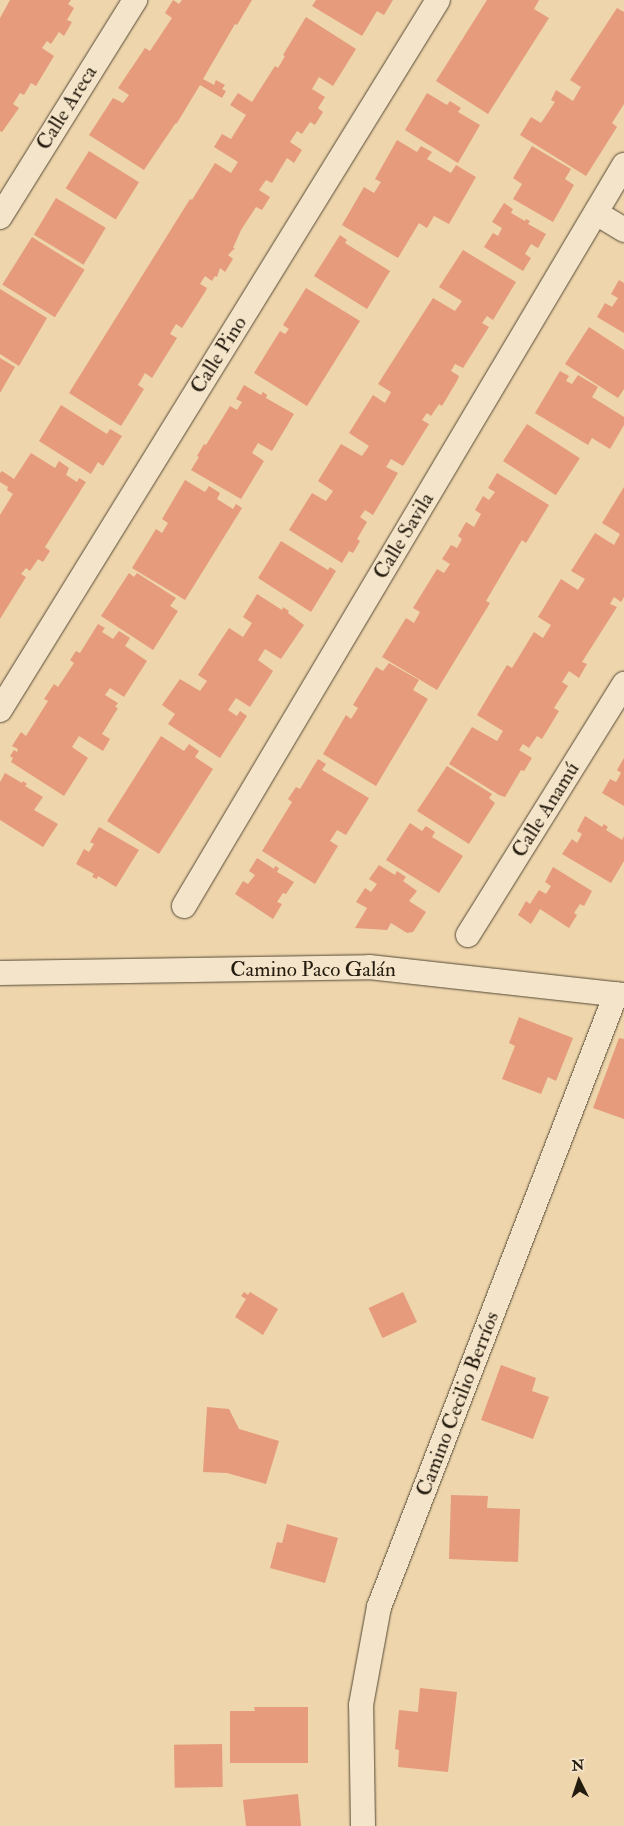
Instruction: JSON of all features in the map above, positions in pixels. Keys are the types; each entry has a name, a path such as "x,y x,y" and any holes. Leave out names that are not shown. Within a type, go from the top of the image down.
{"street":[{"name":"Calle Areca","path":"0,217 135,0"},
{"name":"Calle Pino","path":"0,710 438,0"},
{"name":"Calle Savila","path":"184,906 624,165"},
{"path":"596,213 624,230"},
{"name":"Calle Anamú","path":"468,935 624,684"},
{"name":"Camino Paco Galán","path":"0,973 369,967 620,995"},
{"name":"Camino Cecilio Berríos","path":"363,1826 361,1705 380,1607 620,995"}],"building":[{"path":"10,0 71,0 68,4 74,8 67,20 72,22 64,36 59,32 51,44 47,41 42,48 54,56 36,86 31,83 24,95 20,93 13,104 19,108 2,132 0,131 0,18"},
{"path":"173,0 179,4 182,0 252,0 237,25 235,24 203,79 214,85 216,80 225,85 222,89 226,91 222,98 200,85 177,123 144,170 89,135 113,98 123,103 129,95 118,88 145,48 150,51 172,18 165,13"},
{"path":"316,0 393,0 384,15 377,11 362,36 312,6"},
{"path":"487,0 539,0 534,9 549,18 488,114 436,81"},
{"path":"617,8 624,12 624,104 612,123 617,127 586,176 520,135 531,117 541,123 555,102 551,100 556,90 573,101 581,87 570,80"},
{"path":"306,17 356,49 333,86 319,77 312,89 325,97 318,108 323,112 315,125 310,122 302,134 297,131 290,142 302,150 294,163 287,158 272,183 266,180 259,190 270,197 262,210 256,207 241,230 233,248 235,248 228,255 233,259 225,272 220,268 217,277 215,276 212,281 205,276 200,284 207,288 205,292 182,328 176,324 170,334 177,338 152,378 145,373 138,385 144,389 121,426 69,393 190,199 192,200 215,163 231,173 238,162 214,147 222,134 231,139 246,115 230,105 238,93 252,102 275,66 278,68 285,56 283,55"},
{"path":"427,93 447,105 450,101 461,108 458,112 480,125 458,163 405,130"},
{"path":"397,140 417,152 421,146 432,152 427,159 451,173 456,165 476,177 449,224 434,216 427,228 419,223 398,258 342,225 364,187 374,193 381,182 375,179"},
{"path":"532,146 571,169 565,179 574,185 553,222 513,199 522,184 513,178"},
{"path":"89,151 139,182 116,220 66,188"},
{"path":"56,198 106,228 84,265 34,235"},
{"path":"504,203 513,209 511,213 525,221 526,219 530,221 528,224 546,234 538,248 531,244 525,254 531,258 523,271 484,247 493,233 498,236 502,228 492,222"},
{"path":"340,235 347,240 345,243 390,271 367,309 314,276"},
{"path":"32,237 85,270 55,317 2,284"},
{"path":"463,250 516,282 493,320 487,316 482,323 489,327 463,368 455,364 451,371 459,376 457,381 442,406 439,404 431,416 427,413 422,420 429,424 403,466 391,459 386,467 398,473 373,515 365,510 360,517 367,522 357,539 360,541 353,553 349,551 342,563 289,530 312,493 326,501 333,491 318,481 341,444 362,456 369,446 349,433 373,395 385,403 391,392 378,384 433,298 455,311 462,301 439,287"},
{"path":"619,280 624,283 624,333 597,317 605,303 612,307 618,298 611,294"},
{"path":"306,288 360,321 307,406 254,373 280,331 285,334 289,329 283,325"},
{"path":"0,289 47,318 19,366 0,354"},
{"path":"589,327 624,350 624,389 618,398 565,364"},
{"path":"0,358 15,367 0,393"},
{"path":"560,371 569,376 566,381 572,384 578,375 598,387 592,397 624,417 624,425 610,449 592,438 588,445 535,413"},
{"path":"244,385 261,395 263,392 267,395 266,398 294,414 272,451 258,443 252,453 264,461 241,499 191,470 204,444 206,445 230,406 237,410 242,402 236,399"},
{"path":"61,405 107,434 110,429 122,436 103,466 98,462 91,474 39,441"},
{"path":"527,424 580,458 556,495 503,461"},
{"path":"31,453 55,468 59,461 69,468 66,475 77,482 79,478 86,482 45,547 50,551 43,562 38,559 30,571 26,568 21,574 26,577 0,619 0,515 13,494 7,490 8,487 0,482 0,473 2,471 14,479"},
{"path":"497,473 549,505 526,543 522,540 486,601 490,603 437,690 382,657 406,618 414,623 420,612 413,608 437,569 444,573 450,564 442,559 451,545 457,548 462,539 458,536 466,522 474,527 481,514 475,510 483,496 489,500 495,492 488,488"},
{"path":"185,480 205,492 209,486 220,493 217,499 233,509 236,504 242,508 185,600 132,568 156,529 162,533 168,523 162,519"},
{"path":"624,487 624,597 621,602 614,597 610,604 617,607 582,662 587,664 579,678 569,671 562,682 568,686 554,708 559,711 542,739 537,736 529,748 523,744 519,750 532,758 524,771 521,770 505,797 499,795 449,764 472,727 497,741 503,731 477,715 507,665 512,668 534,632 543,638 551,625 538,617 561,579 578,590 585,579 571,571 595,533 614,545 620,534 602,523"},
{"path":"281,541 328,570 330,567 336,571 311,612 258,578"},
{"path":"129,573 134,577 137,573 176,598 170,606 178,611 153,650 101,616"},
{"path":"257,594 282,610 283,607 304,625 281,659 265,649 258,660 273,671 250,707 236,698 228,710 237,716 240,711 247,716 220,758 168,724 175,714 162,705 180,679 200,691 207,681 198,675 229,628 243,637 252,623 243,617"},
{"path":"98,624 105,628 102,632 113,639 119,631 130,638 125,646 147,661 124,697 110,688 105,695 118,703 115,707 118,708 102,734 110,739 103,751 79,736 72,747 88,758 64,796 11,762 13,758 10,756 14,750 17,752 18,749 12,746 21,732 26,736 48,701 44,699 54,684 58,687 74,663 70,660 76,651 80,653"},
{"path":"389,663 419,680 413,690 428,699 376,786 323,754 346,715 351,719 358,708 353,705 376,667 383,671"},
{"path":"161,736 184,751 189,744 199,751 195,757 213,769 159,854 107,821"},
{"path":"624,758 624,806 602,793 610,779 616,782 621,773 617,770"},
{"path":"318,759 326,764 322,770 369,798 346,835 337,830 330,841 338,846 315,884 262,851 292,802 288,799 296,787 300,789"},
{"path":"447,766 492,794 489,798 495,803 469,844 417,811"},
{"path":"5,773 22,783 23,781 27,784 25,786 43,797 34,810 58,824 43,847 0,820 0,782"},
{"path":"585,816 602,827 604,824 608,827 606,830 622,840 624,836 624,861 611,883 562,854 572,839 577,843 582,834 577,831"},
{"path":"410,823 422,831 426,826 435,832 432,837 463,856 439,893 386,860"},
{"path":"99,827 139,850 116,887 98,876 97,879 92,877 94,874 76,864 84,849 89,852 94,844 90,842"},
{"path":"257,858 274,869 275,866 279,868 277,872 294,882 286,894 283,893 277,902 282,904 273,919 235,894 243,881 248,884 255,875 249,871"},
{"path":"379,865 395,875 397,871 406,877 403,881 417,891 409,901 426,912 413,932 407,933 391,923 387,930 355,928 367,908 356,902 365,888 371,892 377,884 369,879"},
{"path":"553,867 592,891 584,906 580,904 574,913 577,915 569,928 540,909 531,924 518,915 526,901 530,904 539,890 546,894 551,886 545,882"},
{"path":"519,1017 573,1038 556,1081 548,1077 541,1094 502,1079 515,1046 509,1043"},
{"path":"619,1038 624,1039 624,1119 593,1108"},
{"path":"244,1292 248,1295 250,1292 278,1309 263,1335 235,1317 246,1299 241,1296"},
{"path":"403,1292 417,1322 383,1338 369,1308"},
{"path":"501,1365 536,1378 532,1391 549,1397 533,1439 481,1420"},
{"path":"207,1407 229,1409 239,1429 279,1441 266,1484 227,1473 203,1472"},
{"path":"451,1495 488,1496 487,1508 520,1509 518,1562 449,1559"},
{"path":"287,1524 338,1538 325,1583 270,1568 277,1542 282,1543"},
{"path":"420,1688 457,1692 448,1772 398,1767 399,1750 395,1749 399,1710 418,1712"},
{"path":"254,1707 308,1707 308,1763 230,1763 230,1711 255,1711"},
{"path":"222,1744 223,1787 175,1788 174,1745"},
{"path":"298,1794 301,1826 246,1826 243,1800"}]}
